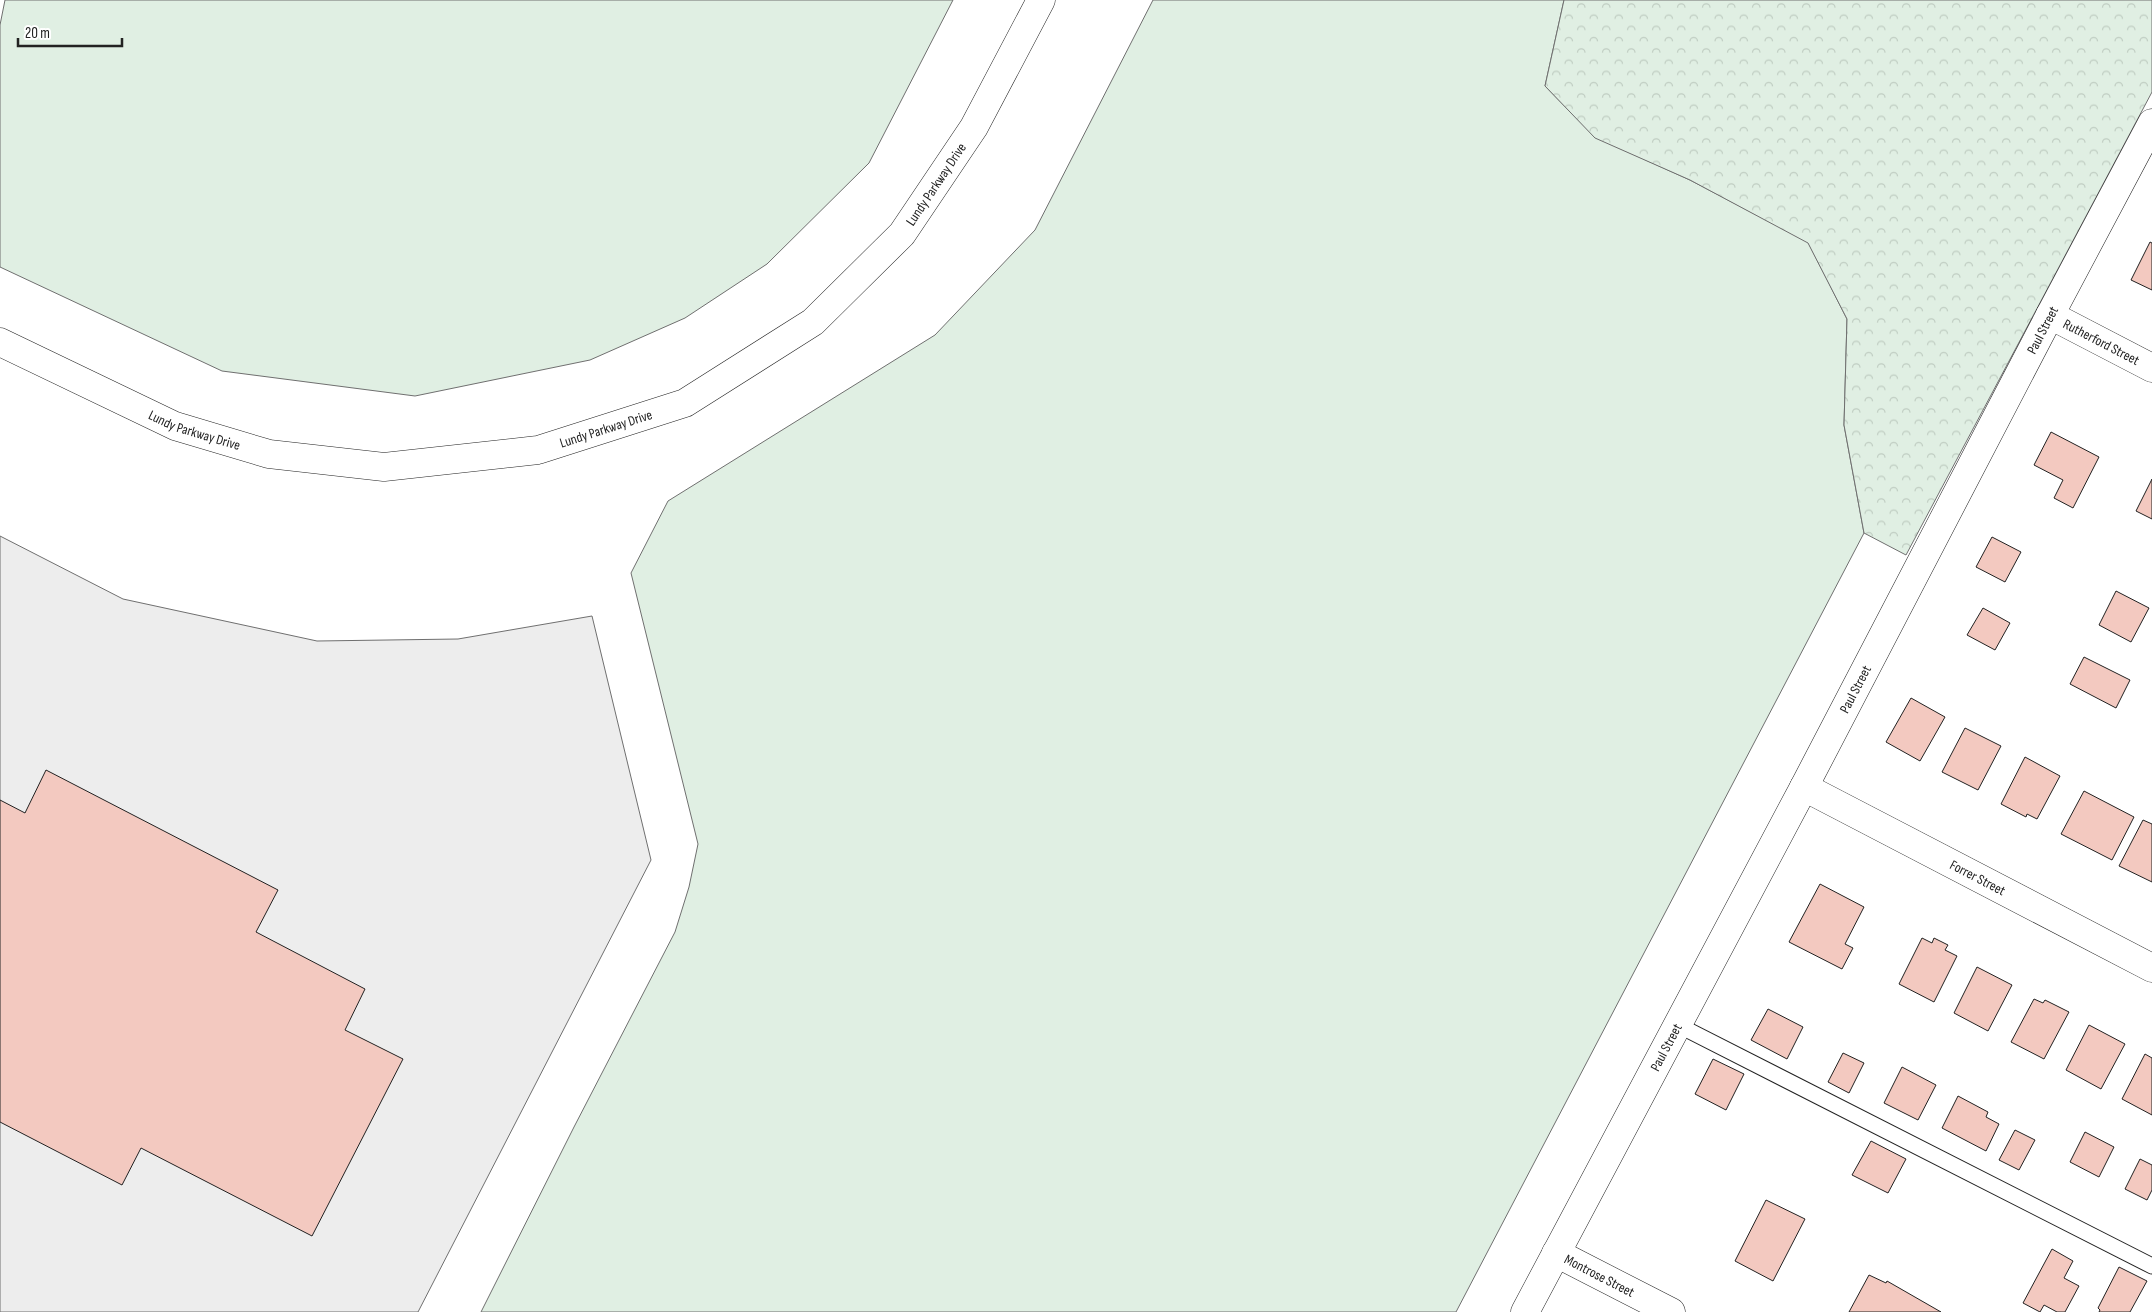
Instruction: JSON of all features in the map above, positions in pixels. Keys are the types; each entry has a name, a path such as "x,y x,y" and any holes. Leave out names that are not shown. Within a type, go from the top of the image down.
{"street":[{"name":"Lundy Parkway Drive","path":"0,342 175,426 268,454 384,467 538,450 685,402 813,322 902,234 974,127 1041,0"},
{"name":"Paul Street","path":"1525,1312 1676,1024 1804,787 2152,123"},
{"name":"Rutherford Street","path":"2050,315 2152,368"},
{"name":"Forrer Street","path":"1804,787 2152,968"},
{"name":"Montrose Street","path":"1556,1253 1671,1312"}],"lane":[{"path":"1676,1024 2152,1266"}],"green space":[{"path":"5,0 953,0 869,163 767,264 685,318 590,360 415,396 222,371 0,267 0,25"},
{"path":"1153,0 1564,0 1545,86 1595,137 1690,180 1808,242 1847,319 1844,425 1864,533 1456,1312 481,1312 675,932 689,887 698,844 631,573 668,501 935,335 1035,230"},
{"path":"1564,0 2152,0 2152,92 1906,555 1864,533 1844,425 1847,319 1808,243 1690,180 1595,138 1545,86"}],"shaded area":[{"path":"0,536 123,599 317,641 458,639 592,616 651,860 418,1312 0,1312"}],"building":[{"path":"2150,242 2152,243 2152,290 2131,280"},
{"path":"2051,432 2099,457 2073,508 2054,498 2063,480 2034,465"},
{"path":"2152,479 2152,519 2136,511"},
{"path":"1992,537 2021,552 2005,582 1976,567"},
{"path":"2116,591 2149,608 2131,642 2099,625"},
{"path":"1983,608 2010,623 1995,650 1967,635"},
{"path":"2084,657 2130,680 2116,708 2070,684"},
{"path":"1911,698 1945,717 1920,761 1886,742"},
{"path":"1965,728 2001,746 1978,790 1942,772"},
{"path":"2025,757 2060,776 2037,819 2027,814 2026,817 2001,804"},
{"path":"46,770 278,890 256,932 365,989 345,1030 403,1059 312,1236 141,1148 122,1185 0,1122 0,800 25,813"},
{"path":"2084,791 2134,817 2112,860 2061,834"},
{"path":"2143,820 2152,824 2152,882 2119,866"},
{"path":"1820,884 1864,907 1845,944 1853,948 1842,969 1789,942"},
{"path":"1922,938 1932,943 1934,938 1948,945 1945,950 1957,956 1934,1002 1899,984"},
{"path":"1977,967 2012,985 1988,1031 1954,1013"},
{"path":"2034,999 2043,1003 2045,1000 2069,1012 2044,1059 2011,1042"},
{"path":"1768,1009 1803,1027 1787,1059 1751,1040"},
{"path":"2089,1025 2125,1044 2101,1089 2066,1070"},
{"path":"1843,1053 1864,1063 1849,1093 1828,1082"},
{"path":"2145,1054 2152,1058 2152,1115 2122,1099"},
{"path":"1713,1059 1744,1074 1726,1110 1695,1094"},
{"path":"1902,1067 1936,1085 1918,1120 1884,1103"},
{"path":"1958,1096 1988,1112 1986,1117 1999,1124 1986,1151 1942,1128"},
{"path":"2015,1130 2035,1140 2019,1170 1999,1160"},
{"path":"2085,1132 2114,1147 2099,1177 2070,1162"},
{"path":"1871,1141 1906,1159 1888,1193 1852,1175"},
{"path":"2140,1159 2152,1165 2152,1190 2147,1200 2125,1189"},
{"path":"1766,1200 1805,1219 1773,1281 1735,1261"},
{"path":"2052,1249 2073,1261 2064,1278 2079,1286 2065,1312 2057,1312 2044,1305 2040,1312 2023,1303"},
{"path":"2119,1267 2147,1281 2130,1312 2099,1312 2098,1308"},
{"path":"1869,1275 1886,1283 1887,1281 1941,1312 1849,1312"}]}
